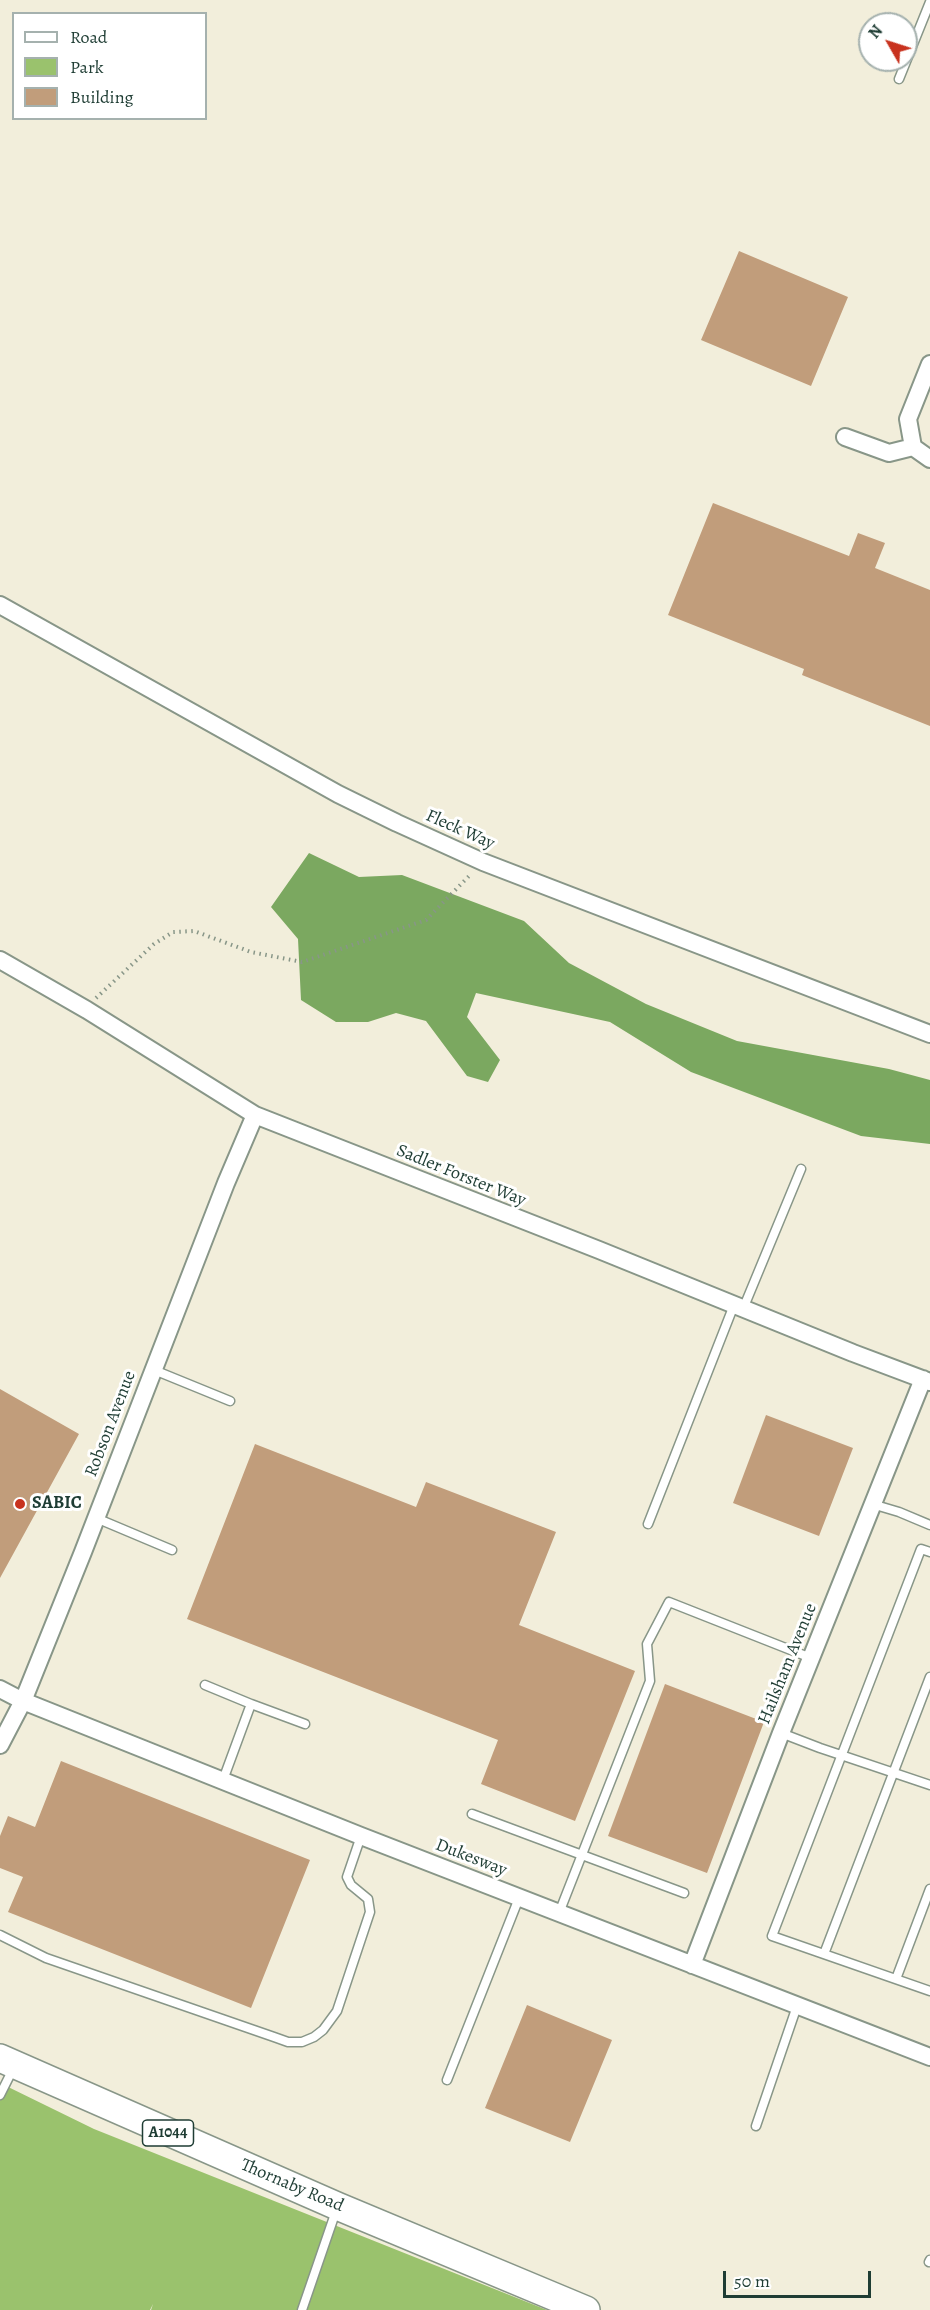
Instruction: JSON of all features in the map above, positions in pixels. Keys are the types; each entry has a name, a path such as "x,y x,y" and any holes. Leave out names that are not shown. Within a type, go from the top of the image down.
{"main road":[{"name":"Thornaby Road","path":"7,2062 337,2206 586,2310"}],"street":[{"path":"930,364 908,419 913,447 930,459"},
{"path":"845,437 890,453 913,447"},
{"name":"Fleck Way","path":"2,612 338,794 483,862 930,1034"},
{"name":"Sadler Forster Way","path":"2,967 87,1010 255,1115 926,1380"},
{"name":"Robson Avenue","path":"0,1745 22,1701 96,1518 226,1182 255,1115"},
{"name":"Hailsham Avenue","path":"692,1965 872,1504 926,1380"},
{"name":"Dukesway","path":"0,1689 22,1701 360,1836 930,2057"}],"lane":[{"path":"899,79 930,2"},
{"path":"648,1524 739,1307 801,1169"},
{"path":"154,1370 230,1401"},
{"path":"872,1504 930,1525"},
{"path":"96,1518 172,1551"},
{"path":"930,1552 921,1549 772,1936 930,1991"},
{"path":"559,1914 650,1681 647,1644 669,1602 812,1659"},
{"path":"824,1954 930,1677"},
{"path":"205,1685 305,1725"},
{"path":"223,1780 251,1704"},
{"path":"781,1733 930,1785"},
{"path":"472,1814 684,1893"},
{"path":"0,1935 46,1958 288,2042 302,2042 323,2030 337,2011 370,1912 368,1899 351,1885 348,1877 360,1836"},
{"path":"896,1979 930,1889"},
{"path":"447,2080 519,1898"},
{"path":"756,2126 797,2006"},
{"path":"0,2095 7,2062"},
{"path":"302,2310 337,2206"}],"path":[{"path":"87,1010 88,1004 154,944 173,932 194,931 251,952 302,962 426,920 483,862"}],"green space":[{"path":"309,853 359,877 402,875 524,921 569,963 646,1004 737,1041 889,1069 930,1080 930,1144 861,1136 691,1072 610,1022 476,993 467,1017 500,1060 488,1082 467,1076 426,1021 396,1013 368,1022 336,1022 301,1000 298,939 271,907"},
{"path":"0,2083 94,2129 547,2310 151,2310 153,2304 150,2310 0,2310"}],"building":[{"path":"739,251 848,297 811,386 701,340"},
{"path":"713,503 849,556 858,533 885,543 875,568 930,590 930,726 802,675 804,669 668,615"},
{"name":"SABIC","path":"0,1389 79,1434 0,1578"},
{"path":"766,1415 853,1448 819,1536 733,1503"},
{"path":"255,1444 416,1507 426,1482 556,1532 519,1625 635,1671 575,1821 481,1784 498,1740 187,1619"},
{"path":"665,1684 764,1722 707,1873 608,1836"},
{"path":"61,1761 310,1860 251,2008 8,1912 23,1877 0,1868 0,1836 8,1816 35,1827"},
{"path":"527,2005 612,2040 570,2142 485,2108"}],"place":[{"name":"SABIC","path":"20,1504"}]}
